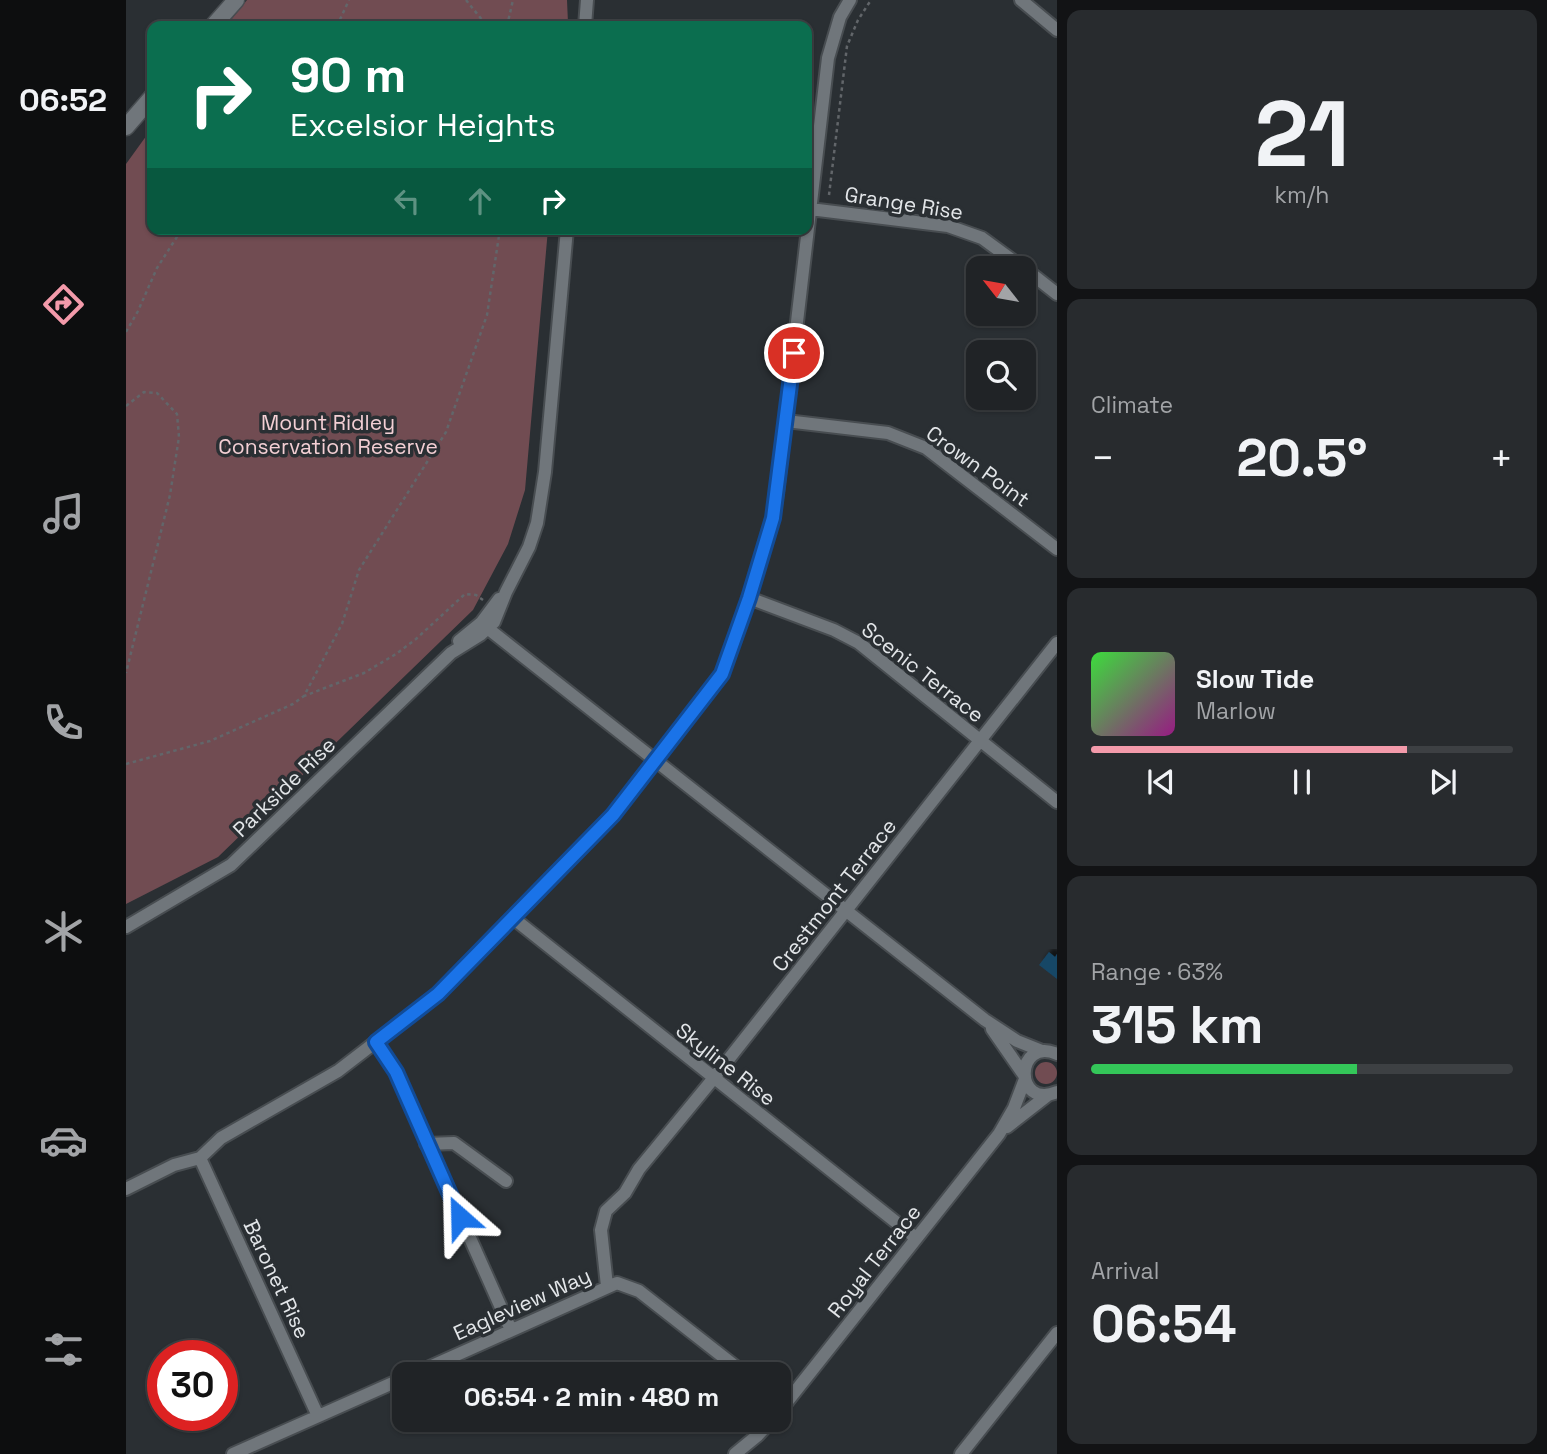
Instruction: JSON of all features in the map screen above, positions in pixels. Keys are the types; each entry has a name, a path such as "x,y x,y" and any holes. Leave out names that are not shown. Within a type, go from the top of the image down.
{"street":[{"path":"217,21 236,0"},
{"path":"585,21 587,0"},
{"path":"812,192 828,58 837,27 850,0"},
{"path":"1021,0 1057,30"},
{"path":"126,127 147,103"},
{"name":"Grange Rise","path":"812,209 948,226 982,238 1007,256"},
{"name":"Parkside Rise","path":"126,927 231,865 451,653 463,636 494,622 529,547 542,500 566,235"},
{"path":"126,1189 174,1165 200,1158 221,1138 338,1071 438,994 613,815 722,674 773,518 807,235"},
{"name":"Grange Rise","path":"1036,277 1057,294"},
{"name":"Crown Point","path":"786,421 888,433 917,443 1057,550"},
{"name":"Parkside Rise","path":"485,626 492,607 506,592"},
{"name":"Scenic Terrace","path":"749,598 846,635 1057,802"},
{"path":"485,626 985,1020 1017,1041 1051,1050"},
{"name":"Crestmont Terrace","path":"607,1286 601,1230 606,1211 625,1193 639,1169 1057,643"},
{"name":"Skyline Rise","path":"513,918 916,1238"},
{"path":"985,1020 1031,1089 1053,1095"},
{"path":"376,1042 396,1072 511,1331"},
{"name":"Royal Terrace","path":"791,1394 999,1134 1014,1108 1027,1062 1036,1053 1051,1050"},
{"name":"Royal Terrace","path":"999,1134 1053,1095"},
{"path":"426,1144 454,1143 506,1181"},
{"name":"Baronet Rise","path":"200,1158 318,1416"},
{"name":"Eagleview Way","path":"441,1362 607,1286 624,1284 639,1291 730,1362"},
{"path":"961,1454 1057,1333"},
{"path":"233,1454 392,1383"},
{"path":"735,1454 761,1432"}],"path":[{"path":"339,21 349,0"},
{"path":"466,0 483,21"},
{"path":"508,21 513,0"},
{"path":"829,195 847,46 858,20 871,0"},
{"path":"126,332 157,268 178,235"},
{"path":"304,696 342,624 359,569 446,432 487,315 499,235"},
{"path":"126,406 145,392 157,393 177,414 179,437 170,495 126,673"},
{"path":"126,764 210,741 293,704 304,696 365,673 416,639 466,594 476,595 492,607"}],"green space":[{"path":"247,0 567,0 568,21 230,21"},
{"name":"Mount Ridley Conservation Reserve","path":"147,135 147,235 547,235 525,490 508,544 473,610 218,857 126,904 126,164"},
{"path":"1046,1062 1054,1065 1057,1073 1054,1081 1046,1084 1038,1081 1035,1073 1038,1065"}],"building":[{"path":"1049,952 1055,957 1057,954 1057,979 1039,965"}],"route":[{"path":"460,1217 396,1072 376,1042 438,994 613,815 722,674 730,657 773,518 794,353"}]}
